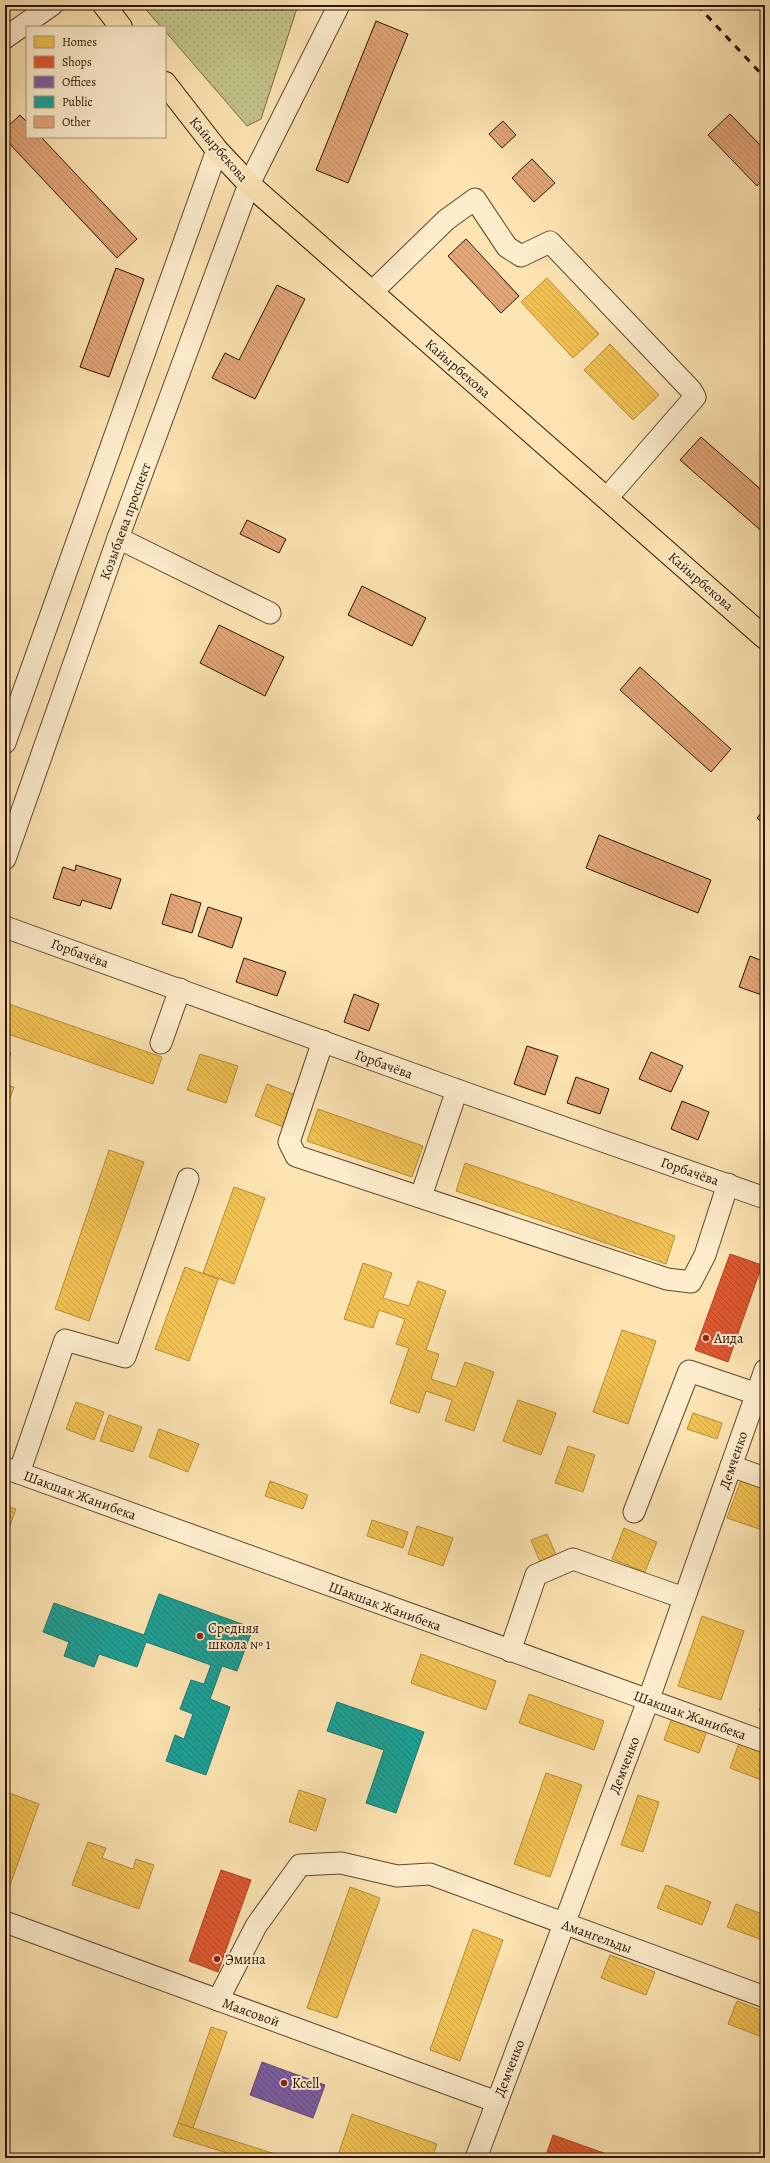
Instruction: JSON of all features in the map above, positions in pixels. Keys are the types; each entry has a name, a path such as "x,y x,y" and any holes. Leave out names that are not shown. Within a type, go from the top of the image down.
{"main road":[{"path":"104,5 120,26"},
{"name":"Кайырбекова","path":"166,84 217,150 249,184 765,638"}],"street":[{"path":"5,38 52,5"},
{"name":"Козыбаева проспект","path":"5,858 118,538 249,184 339,5"},
{"path":"5,743 217,150"},
{"path":"372,292 446,220 476,199 507,247 514,253 520,256 550,242 691,390 695,397 607,498"},
{"path":"118,538 270,613"},
{"name":"Горбачёва","path":"5,926 457,1090 765,1198"},
{"path":"161,1043 180,989"},
{"path":"323,1041 289,1142 296,1156 421,1196 667,1279 690,1282 705,1255 728,1184"},
{"path":"421,1196 457,1090"},
{"path":"12,1470 65,1340 125,1357 188,1179"},
{"path":"634,1512 689,1370 757,1394"},
{"name":"Демченко","path":"476,2158 648,1701 765,1370"},
{"path":"731,1466 765,1478"},
{"name":"Шакшак Жанибека","path":"12,1470 765,1742"},
{"path":"510,1651 536,1575 573,1559 684,1598"},
{"name":"Амангельды","path":"218,2000 256,1926 300,1866 341,1863 397,1876 430,1874 765,1997"},
{"name":"Маясовой","path":"5,1922 497,2102"}],"green space":[{"path":"142,5 298,5 261,119 247,126 166,32 166,26 160,26"}],"building: Homes":[{"path":"547,278 599,334 573,358 521,302"},
{"path":"610,344 659,395 633,420 584,370"},
{"path":"9,1004 162,1057 153,1084 5,1033 5,1015"},
{"path":"5,1051 11,1053 5,1071"},
{"path":"200,1054 238,1066 226,1103 187,1090"},
{"path":"267,1084 298,1096 286,1128 255,1116"},
{"path":"5,1085 14,1087 5,1112"},
{"path":"318,1109 423,1146 412,1177 307,1141"},
{"path":"109,1150 144,1162 89,1321 55,1309"},
{"path":"465,1163 675,1236 666,1264 456,1191"},
{"path":"234,1187 265,1198 234,1284 203,1273"},
{"path":"363,1263 392,1273 383,1298 409,1306 418,1281 446,1291 426,1350 439,1354 431,1379 456,1387 465,1362 494,1372 474,1431 445,1421 452,1400 426,1391 419,1413 390,1403 409,1348 396,1344 405,1319 379,1310 373,1328 344,1319"},
{"path":"185,1267 218,1279 189,1361 155,1349"},
{"path":"622,1330 656,1341 628,1424 593,1412"},
{"path":"518,1400 556,1413 541,1455 503,1441"},
{"path":"76,1402 104,1412 94,1440 66,1429"},
{"path":"693,1413 722,1423 717,1439 687,1429"},
{"path":"109,1415 142,1427 133,1452 100,1441"},
{"path":"159,1429 199,1444 188,1472 149,1457"},
{"path":"568,1446 595,1455 583,1492 555,1483"},
{"path":"741,1480 765,1488 765,1531 727,1518"},
{"path":"270,1481 308,1495 303,1509 265,1496"},
{"path":"5,1506 16,1509 5,1539"},
{"path":"372,1520 408,1532 403,1548 367,1536"},
{"path":"417,1526 453,1538 443,1566 408,1554"},
{"path":"624,1528 657,1542 645,1572 612,1559"},
{"path":"547,1534 557,1557 541,1564 531,1540"},
{"path":"702,1616 744,1631 721,1700 678,1686"},
{"path":"421,1654 496,1681 486,1710 411,1683"},
{"path":"529,1694 604,1721 594,1750 519,1723"},
{"path":"765,1694 765,1713 759,1711"},
{"path":"673,1715 708,1728 699,1753 664,1740"},
{"path":"739,1743 765,1753 764,1781 730,1768"},
{"path":"546,1773 582,1785 550,1877 514,1864"},
{"path":"299,1790 326,1799 316,1831 289,1822"},
{"path":"9,1793 39,1804 5,1899 5,1804"},
{"path":"638,1795 659,1802 643,1852 621,1845"},
{"path":"88,1842 106,1848 102,1858 133,1869 136,1859 154,1865 139,1909 72,1885"},
{"path":"666,1885 711,1902 702,1925 657,1908"},
{"path":"350,1887 380,1898 337,2018 307,2008"},
{"path":"736,1904 765,1915 765,1941 727,1927"},
{"path":"473,1929 503,1940 460,2061 430,2050"},
{"path":"610,1955 655,1972 646,1995 601,1978"},
{"path":"737,2001 765,2012 765,2038 728,2024"},
{"path":"211,2027 227,2032 193,2128 178,2123"},
{"path":"352,2114 437,2144 432,2158 337,2158"},
{"path":"178,2123 288,2158 243,2158 173,2136"}],"building: Shops":[{"path":"730,1254 762,1265 728,1362 695,1350"},
{"path":"221,1870 251,1880 218,1972 189,1961"},
{"path":"553,2135 618,2158 545,2158"}],"building: Offices":[{"path":"262,2062 325,2085 313,2118 250,2095"}],"building: Public":[{"path":"159,1594 253,1628 237,1671 222,1666 210,1699 230,1707 206,1775 166,1761 175,1735 184,1739 193,1714 180,1709 191,1680 204,1684 211,1665 146,1642 137,1667 99,1654 94,1667 64,1656 69,1642 43,1632 54,1603 144,1635"},
{"path":"337,1702 424,1732 396,1813 366,1803 384,1750 327,1731"}],"building: Other":[{"path":"432,5 440,5 436,9"},
{"path":"376,21 408,34 348,183 316,170"},
{"path":"730,114 765,150 765,178 757,186 708,135"},
{"path":"20,115 26,121 26,138 42,138 137,239 117,258 5,139 5,129"},
{"path":"503,121 516,135 502,148 489,134"},
{"path":"532,159 555,183 534,202 512,178"},
{"path":"466,239 519,296 501,313 448,256"},
{"path":"116,268 144,279 109,377 80,367"},
{"path":"277,285 305,299 255,399 212,378 225,353 239,360"},
{"path":"701,437 765,493 765,534 680,460"},
{"path":"247,520 286,539 279,553 240,534"},
{"path":"362,586 426,618 412,646 348,615"},
{"path":"219,625 284,657 265,696 200,663"},
{"path":"640,667 731,749 711,772 620,690"},
{"path":"765,808 765,825 757,818"},
{"path":"599,835 711,880 698,913 586,868"},
{"path":"76,865 121,879 111,909 82,900 80,906 53,898 63,867 75,871"},
{"path":"171,894 201,903 192,933 162,924"},
{"path":"208,907 242,918 232,948 198,936"},
{"path":"750,956 765,962 765,996 739,987"},
{"path":"244,958 286,972 277,996 236,982"},
{"path":"354,994 379,1004 369,1031 344,1022"},
{"path":"527,1046 558,1056 545,1095 514,1084"},
{"path":"651,1052 683,1066 671,1092 639,1079"},
{"path":"576,1077 609,1089 600,1114 567,1103"},
{"path":"682,1101 709,1112 698,1140 671,1129"}],"railway":[{"path":"697,5 765,78"}],"place":[{"name":"Аида","path":"706,1338"},
{"name":"Средняя школа № 1","path":"200,1636"},
{"name":"Эмина","path":"217,1959"},
{"name":"Kcell","path":"284,2083"}]}
